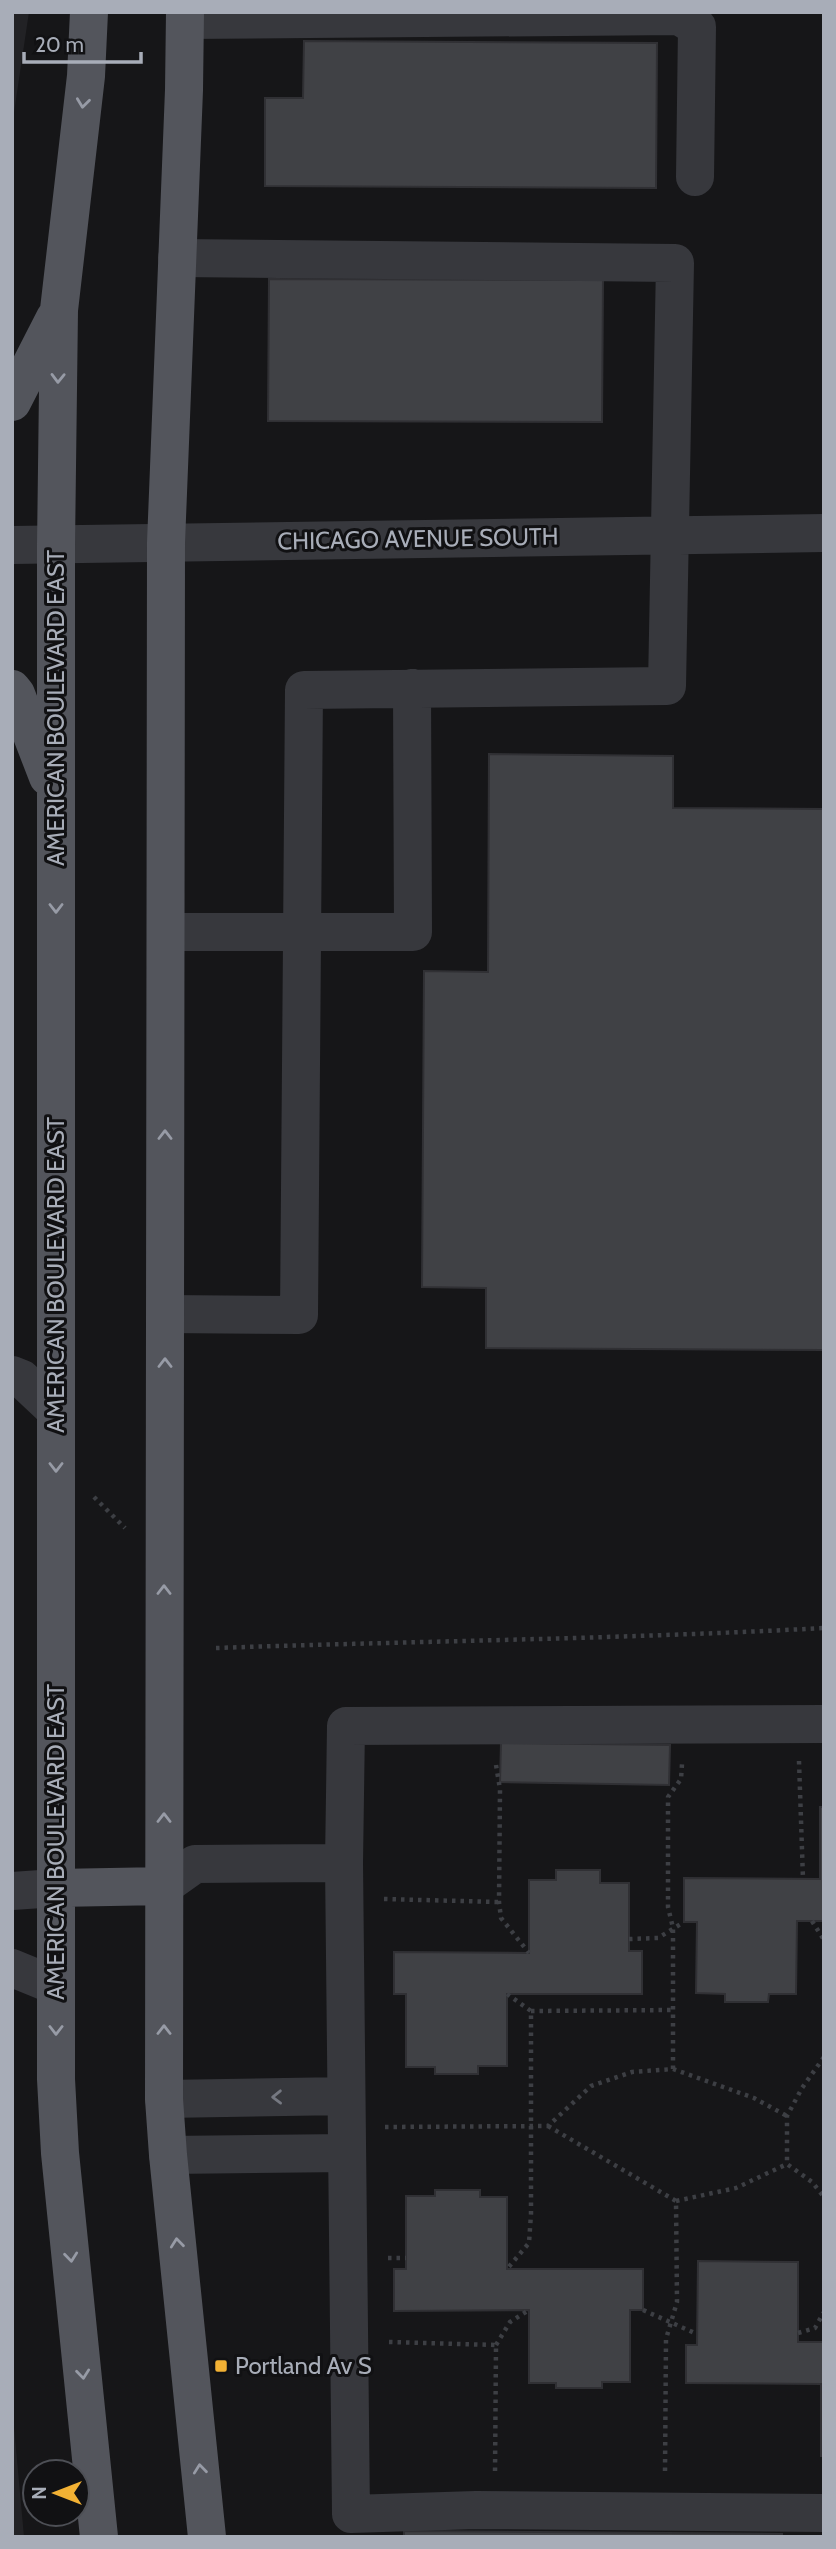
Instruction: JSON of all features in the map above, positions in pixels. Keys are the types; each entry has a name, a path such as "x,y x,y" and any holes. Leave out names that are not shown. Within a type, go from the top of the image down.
{"main road":[{"name":"AMERICAN BOULEVARD EAST","path":"89,12 86,76 59,310 56,546 56,2079 60,2153 99,2537"},
{"path":"185,16 166,544 164,2099 207,2537"},
{"path":"12,402 59,310"},
{"path":"12,689 57,800"},
{"path":"57,1888 164,1886"}],"street":[{"path":"185,16 679,16 697,27 695,177"},
{"path":"165,1314 299,1315 303,690 667,686 675,263 177,258"},
{"name":"CHICAGO AVENUE SOUTH","path":"12,545 824,533"},
{"path":"166,932 414,932 412,688"},
{"path":"12,1375 22,1379 57,1410"},
{"path":"810,1724 346,1726 344,1881 351,2514 495,2510 824,2513"},
{"path":"164,1886 195,1864 344,1881"},
{"path":"12,1891 57,1888"},
{"path":"12,1968 56,1986"},
{"path":"164,2099 346,2125"},
{"path":"168,2155 346,2125"}],"path":[{"path":"92,1495 127,1530"},
{"path":"216,1648 536,1637 633,1637 824,1628"},
{"path":"803,1879 802,1790 810,1724"},
{"path":"673,2069 673,1928 668,1907 668,1797 681,1779 684,1725"},
{"path":"491,1726 500,1789 501,1918 529,1953"},
{"path":"344,1881 499,1902"},
{"path":"812,1921 824,1940"},
{"path":"629,1939 658,1938 684,1922"},
{"path":"507,1994 531,2011 673,2010"},
{"path":"507,2269 529,2243 531,2011"},
{"path":"787,2164 787,2116 802,2088 824,2057"},
{"path":"548,2126 591,2086 632,2072 673,2069 754,2098 787,2116"},
{"path":"346,2125 548,2126 676,2201 736,2188 787,2164"},
{"path":"787,2164 812,2182 824,2196"},
{"path":"665,2512 666,2339 677,2302 676,2201"},
{"path":"495,2510 496,2345 510,2322 529,2310"},
{"path":"643,2310 697,2334"},
{"path":"798,2333 815,2328 824,2312"},
{"path":"349,2342 496,2345"}],"shaded area":[{"path":"12,12 29,12 12,126"},
{"path":"12,2405 21,2528 24,2537 12,2537"}],"building":[{"path":"304,41 657,43 656,188 265,186 265,98 303,98"},
{"path":"269,279 603,280 602,422 268,421"},
{"path":"489,754 673,756 673,808 824,809 824,1350 486,1348 486,1288 422,1287 424,971 488,972"},
{"path":"501,1743 670,1745 669,1785 500,1782"},
{"path":"820,1807 824,1807 824,1921 797,1921 796,1994 769,1994 768,2002 725,2002 725,1994 696,1993 697,1922 684,1922 684,1878 820,1879"},
{"path":"556,1870 600,1870 600,1883 629,1883 629,1951 642,1951 642,1994 507,1994 507,2066 478,2066 478,2074 435,2074 435,2067 406,2067 406,1994 394,1994 394,1952 529,1953 529,1880 556,1880"},
{"path":"435,2190 480,2190 480,2197 507,2197 507,2269 643,2269 643,2310 630,2310 630,2382 602,2382 602,2388 556,2388 556,2383 529,2383 529,2310 394,2311 394,2269 406,2269 406,2196 435,2196"},
{"path":"698,2261 798,2262 798,2342 824,2342 824,2456 821,2456 821,2384 686,2383 686,2345 697,2345"},
{"path":"404,2531 782,2534 782,2537 404,2537"}],"place":[{"name":"Portland Av S","path":"221,2366"}]}
